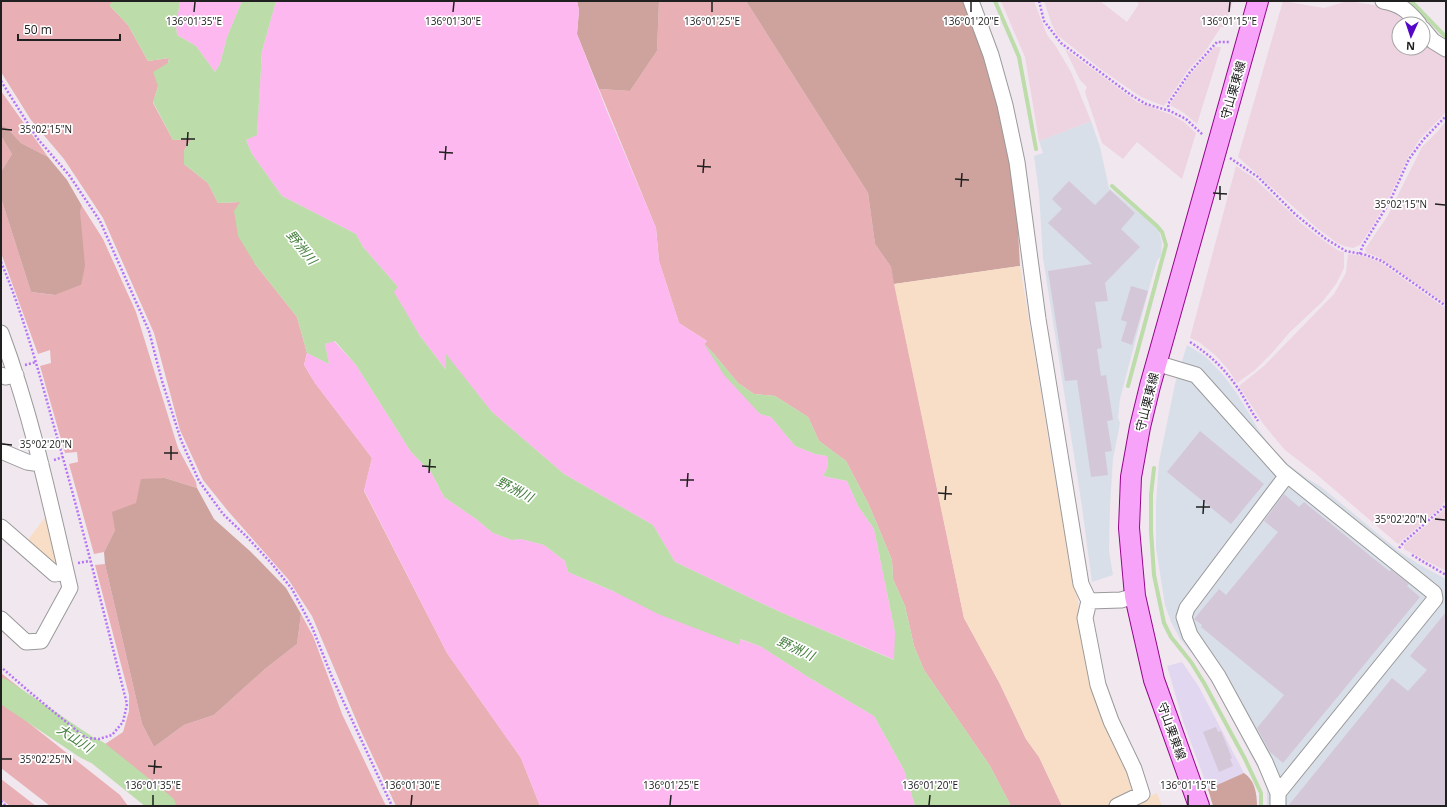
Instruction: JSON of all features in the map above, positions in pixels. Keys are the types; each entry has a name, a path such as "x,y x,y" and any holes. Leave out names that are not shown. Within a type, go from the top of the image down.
{"main road":[{"name":"守山栗東線","path":"1199,806 1154,680 1135,596 1129,528 1132,477 1140,427 1156,363 1258,1"}],"street":[{"path":"971,1 993,62 1005,105 1017,162 1038,319 1066,497 1081,584 1089,601 1085,618 1098,685 1111,721 1134,769 1142,794 1117,806"},
{"path":"1383,1 1393,3 1408,11 1412,16"},
{"path":"1431,38 1446,49"},
{"path":"1,333 8,375 41,464 70,588 41,641 26,642 1,619"},
{"path":"1156,363 1196,375 1281,470 1434,593 1435,599 1278,800"},
{"path":"1,451 27,462 41,464"},
{"path":"1278,800 1265,762 1218,676 1190,635 1184,618 1187,608 1287,475"},
{"path":"1,527 55,574 66,572"},
{"path":"1089,601 1121,600 1135,596"}],"path":[{"path":"1039,1 1044,21 1061,44 1131,95 1146,104 1169,111 1186,119 1216,149 1258,177 1295,214 1326,239 1346,251 1382,261 1446,306"},
{"path":"1169,111 1168,104 1190,72 1216,42 1246,45"},
{"path":"1,81 37,138 69,175 100,221 149,331 162,381 181,440 199,481 223,514 272,564 292,589 312,627 332,677 392,806"},
{"path":"1360,254 1362,247 1390,201 1409,159 1446,116"},
{"path":"1190,342 1209,355 1226,373 1237,387 1260,425"},
{"path":"1399,548 1446,504"},
{"path":"1393,543 1446,575"},
{"path":"1,667 32,694"},
{"path":"1,801 6,806"}],"shaded area":[{"path":"1,1 114,1 110,6 128,25 148,61 169,58 153,103 173,140 191,139 184,151 184,164 208,183 218,203 240,202 255,264 297,317 307,353 304,365 315,383 372,458 364,491 447,653 521,758 540,806 396,806 360,729 312,616 288,579 228,511 203,480 180,430 154,333 103,218 64,159 31,120 1,72"},
{"path":"577,1 659,1 657,51 630,91 599,89 577,34 579,10"},
{"path":"659,1 746,1 868,193 875,244 891,267 964,618 1000,684 1026,739 1039,757 1062,806 1011,806 990,766 924,670 914,646 905,606 893,579 892,560 869,505 846,461 819,441 808,417 775,396 754,394 738,383 704,344 707,341 679,323 659,261 656,228 599,89 630,91 657,51"},
{"path":"746,1 967,1 1014,158 1020,266 894,284 891,267 875,244 868,193"},
{"path":"1001,1 1034,1 1047,35 1055,45 1071,72 1091,121 1039,141 1025,57"},
{"path":"1044,1 1100,1 1127,22 1139,4 1136,1 1233,1 1224,27 1221,27 1204,53 1188,70 1164,106 1141,97 1102,70 1057,35"},
{"path":"1283,1 1324,8 1348,1 1393,8 1403,16 1391,16 1391,56 1431,56 1431,42 1446,54 1446,112 1420,139 1408,157 1389,198 1360,245 1353,248 1336,242 1317,228 1238,157"},
{"path":"1215,47 1221,47 1197,124 1184,113 1170,105 1189,76"},
{"path":"1065,49 1137,102 1172,115 1184,122 1196,133 1182,179 1137,142 1123,159 1102,143 1085,92 1087,87 1080,80"},
{"path":"1,91 48,157 21,143 7,128 1,125"},
{"path":"1091,121 1100,147 1109,188 1154,225 1159,231 1162,243 1161,256 1157,261 1151,281 1120,399 1118,418 1120,423 1113,459 1110,505 1109,551 1113,575 1092,582 1081,500 1043,258 1039,193 1034,156 1043,153 1039,141"},
{"path":"1446,121 1446,304 1378,257 1367,253 1365,249 1387,217 1422,147"},
{"path":"1,125 7,128 21,143 48,157 67,180 82,206 80,211 85,266 81,285 55,295 31,292 1,198 1,172 12,154 1,136"},
{"path":"1,136 12,154 1,172"},
{"path":"1236,166 1254,178 1302,224 1339,251 1344,252 1344,268 1336,284 1323,301 1289,333 1255,370 1237,383 1227,368 1215,355 1199,342 1190,338"},
{"path":"1,198 31,292 54,295 81,285 80,210 82,206 103,239 136,312 178,448 196,482 197,488 165,478 136,503 115,530 104,552 94,554 69,464 78,462 77,452 65,453 40,366 51,363 50,350 38,354 1,253"},
{"path":"1348,254 1363,256 1380,262 1446,309 1446,500 1441,507 1398,544 1315,473 1285,450 1264,425 1239,386 1264,366 1334,294 1346,273"},
{"path":"1020,266 1056,485 1093,682 1141,801 1157,793 1162,806 1062,806 1039,757 1026,739 1000,684 964,618 894,284"},
{"path":"1187,345 1205,356 1224,376 1236,392 1260,432 1273,449 1289,465 1320,486 1400,552 1446,579 1446,806 1267,806 1267,791 1261,774 1213,684 1202,666 1180,639 1171,622 1165,605 1156,548 1156,503 1159,462 1175,384"},
{"path":"165,478 197,488 214,519 251,552 286,588 301,614 297,644 265,669 214,715 184,725 154,747 142,724 105,564 104,552 115,530 112,512 136,503 141,479"},
{"path":"1446,508 1446,571 1404,549 1404,545"},
{"path":"47,515 60,572 27,541"},
{"path":"105,564 142,724 154,747 184,725 214,715 265,669 297,644 301,614 313,636 342,714 386,806 149,806 1,686 1,673 88,742 105,744 123,732 129,711 129,695 95,565"},
{"path":"1182,662 1199,687 1244,773 1208,789 1183,721 1167,666"},
{"path":"1,701 120,795 128,806 50,806 1,768"},
{"path":"1244,773 1253,783 1257,797 1257,806 1213,806 1208,789"},
{"path":"1,779 36,806 10,806 1,799"}],"sand":[{"path":"180,1 242,1 227,37 220,64 215,72 196,46 177,35 176,26"},
{"path":"276,1 577,1 579,10 577,34 606,109 656,228 659,261 679,323 707,341 704,344 760,414 771,417 795,446 815,454 827,456 828,467 823,476 847,481 858,506 874,529 895,632 895,660 780,612 675,562 653,525 564,474 492,412 446,355 447,371 420,336 393,292 398,287 363,247 356,234 282,196 252,154 246,140 257,134 262,51"},
{"path":"334,341 356,365 411,452 431,472 444,497 476,519 493,533 512,540 521,539 544,545 565,561 568,572 739,645 739,639 760,646 808,677 874,716 904,770 915,806 540,806 521,758 447,653 364,490 372,458 315,383 304,365 307,353 329,364 325,344"}],"water":[{"name":"野洲川","path":"114,1 180,1 176,26 177,35 196,46 215,72 220,64 227,37 242,1 276,1 262,51 257,135 246,140 252,154 282,196 356,234 363,247 398,287 394,292 420,336 446,370 446,354 492,412 564,474 653,525 675,562 780,612 894,660 895,632 874,529 858,506 847,481 823,476 828,467 827,456 815,454 795,446 771,417 760,414 724,375 704,344 738,383 754,394 775,396 808,417 819,441 846,461 869,505 892,560 893,579 905,606 914,646 924,670 990,766 1011,806 915,806 904,770 874,716 808,677 760,646 740,639 739,645 658,614 613,591 568,572 565,561 544,545 521,539 512,540 493,533 476,519 444,497 431,472 411,452 356,365 335,341 325,344 329,364 307,353 297,317 255,264 238,236 234,211 240,202 218,203 208,183 184,164 184,151 191,139 173,140 153,102 158,86 153,72 168,63 169,58 148,61 128,25 109,5"}],"building":[{"path":"1069,181 1095,205 1110,190 1135,213 1121,229 1140,247 1105,283 1108,301 1095,302 1102,348 1097,349 1101,376 1106,375 1113,420 1107,421 1112,451 1105,452 1108,475 1091,477 1077,380 1065,381 1048,271 1092,264 1048,223 1062,209 1052,199"},
{"path":"1131,286 1148,291 1132,345 1121,341 1127,322 1121,320"},
{"path":"1200,431 1264,484 1231,524 1167,472"},
{"path":"1284,494 1299,507 1304,502 1389,571 1391,570 1409,584 1407,586 1420,597 1283,763 1270,752 1257,728 1284,695 1201,627 1202,625 1194,619 1219,589 1226,595 1278,532 1264,521"},
{"path":"1446,612 1446,806 1288,806 1392,678 1408,691 1427,670 1410,656"},
{"path":"1216,727 1218,732 1221,731 1232,758 1230,759 1233,766 1219,772 1203,732"}],"waterway":[{"path":"995,1 1019,57 1036,149"},
{"path":"1411,1 1446,37"},
{"path":"1112,186 1157,226 1162,232 1166,245 1128,386"},
{"path":"1154,468 1151,495 1151,531 1154,575 1164,623 1171,637 1191,662 1204,683 1245,759 1261,793 1261,806"},
{"name":"大山川","path":"1,690 86,747 98,753 164,806"}]}
